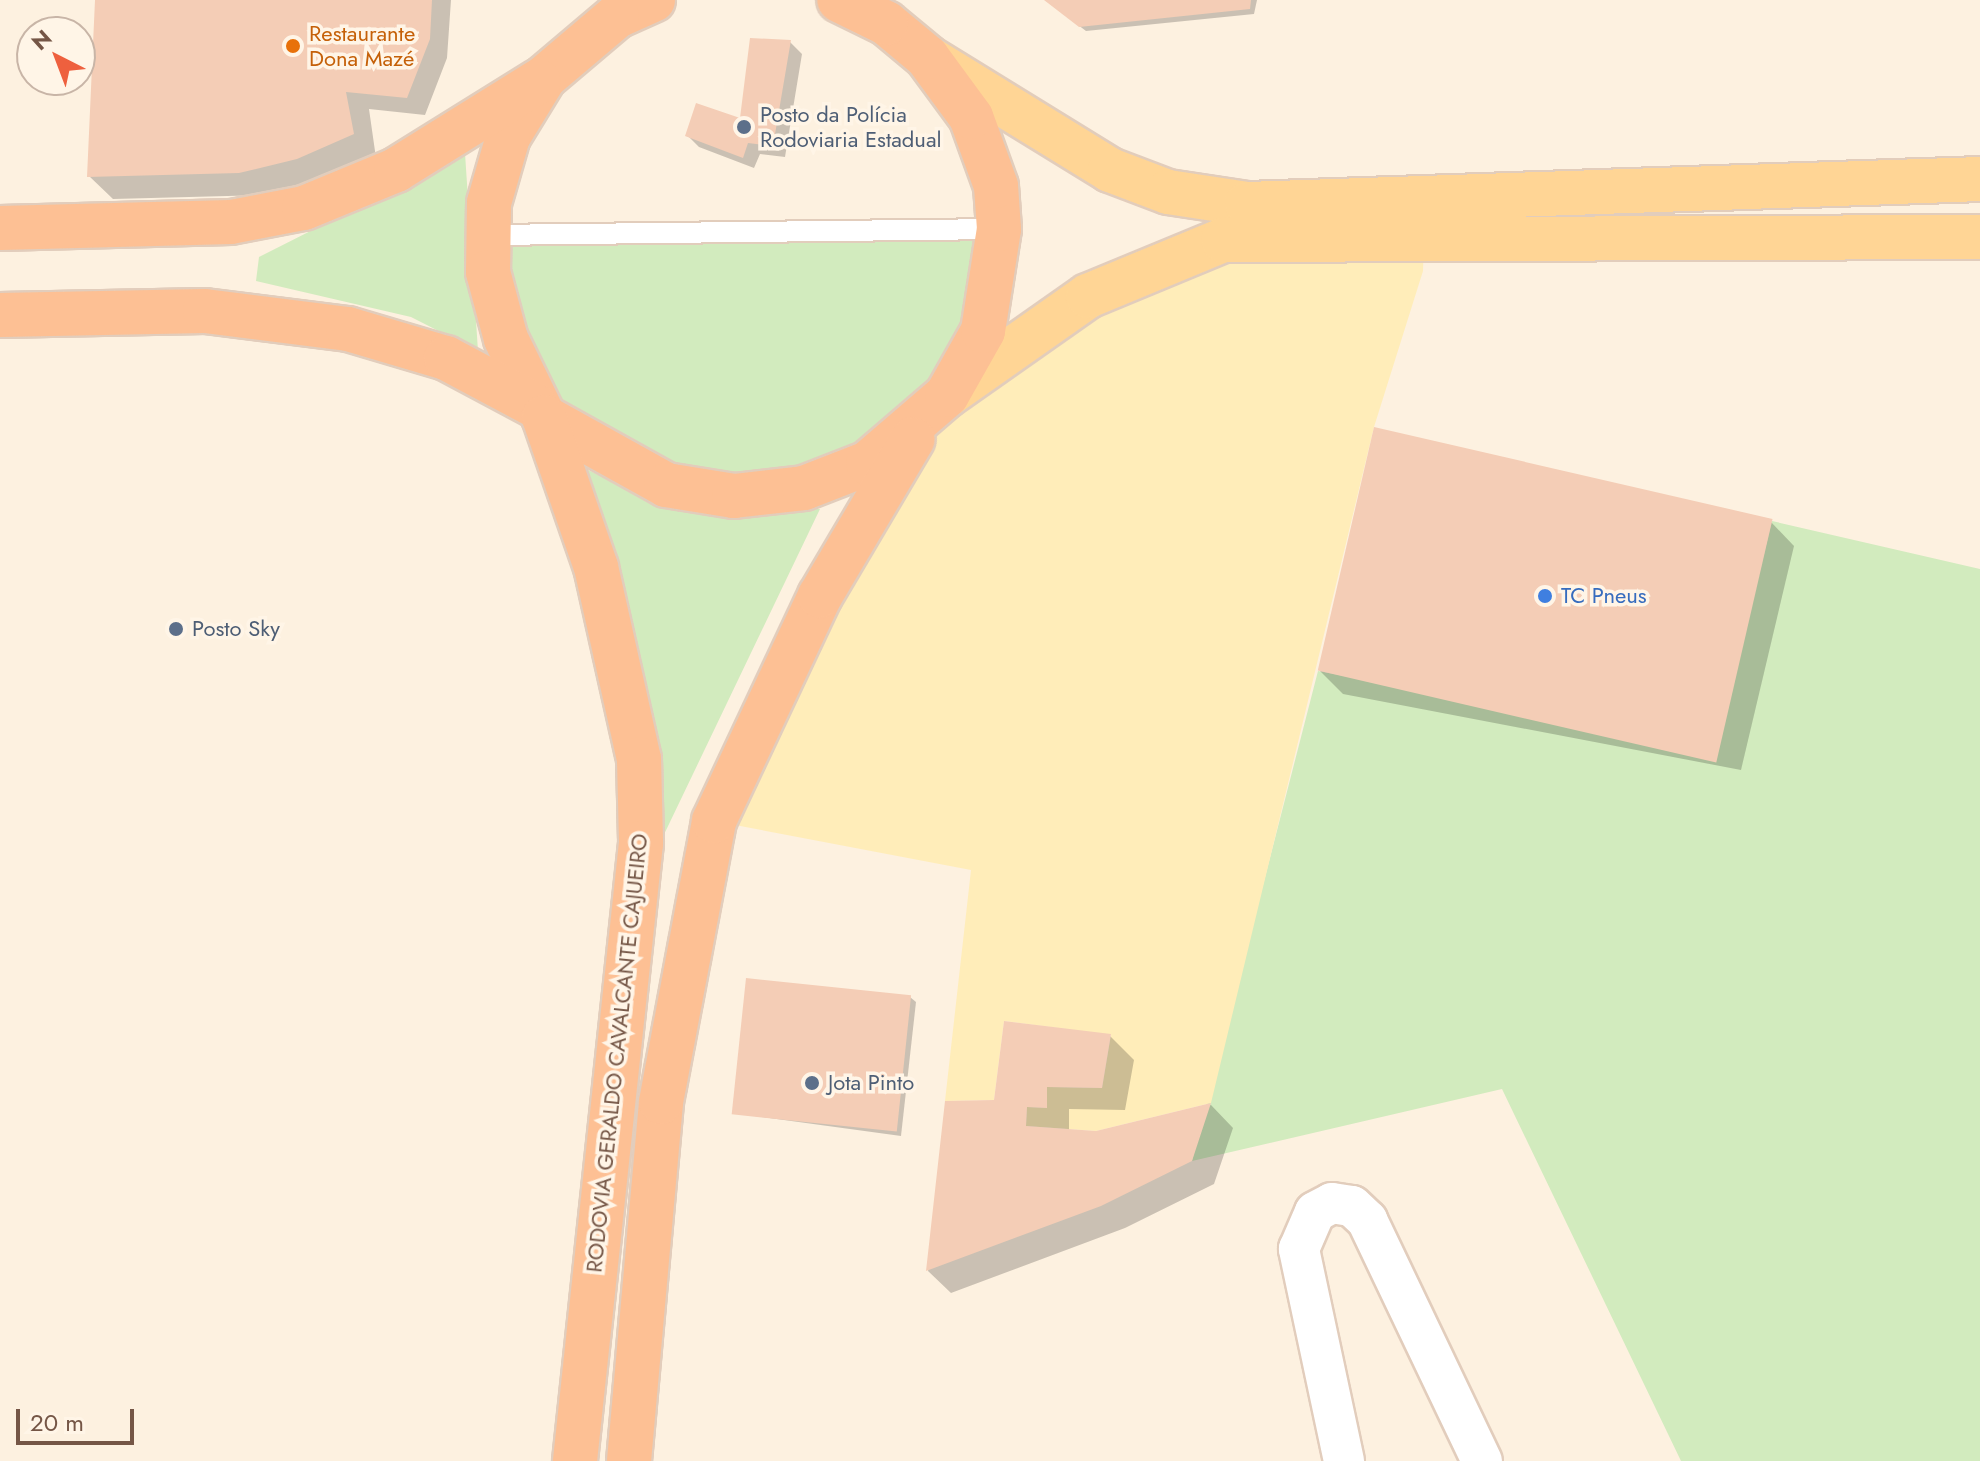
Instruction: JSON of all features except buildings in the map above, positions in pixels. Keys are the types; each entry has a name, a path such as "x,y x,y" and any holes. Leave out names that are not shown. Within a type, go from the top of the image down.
{"highway":[{"path":"629,1461 661,1102 714,821 820,596 983,331 999,229 996,186 971,117 927,57 881,12 839,0"},
{"path":"0,228 231,222 304,208 396,170 544,78 635,5"},
{"name":"RODOVIA GERALDO CAVALCANTE CAJUEIRO","path":"544,78 508,137 488,235 488,272 596,567 639,759 641,843 575,1461"},
{"path":"0,315 205,311 348,329 446,358 666,485 734,496 804,488 868,463 935,408"}],"main road":[{"path":"927,57 1110,170 1168,192 1247,204 1980,179"},
{"path":"935,408 1088,296 1223,240 1980,237"}],"street":[{"path":"1344,1461 1299,1249 1315,1212 1332,1203 1352,1206 1367,1220 1482,1461"}],"lane":[{"path":"488,235 999,229"}],"green space":[{"path":"465,153 478,351 411,317 256,281 259,257"},
{"path":"999,229 983,331 924,421 734,496 534,405 488,235"},
{"path":"586,469 670,509 820,509 658,847 643,696"},
{"path":"1772,521 1980,569 1980,1461 1681,1461 1502,1089 1192,1161 1318,671 1717,748"}],"sand":[{"path":"1424,239 1423,271 1374,427 1211,1103 1096,1131 1026,1126 1027,1107 1047,1108 1047,1087 1102,1088 1111,1035 1004,1021 994,1100 945,1101 971,870 714,821 924,421 1223,240"}],"place":[{"name":"Restaurante Dona Mazé","path":"293,46"},
{"name":"Posto da Polícia Rodoviaria Estadual","path":"744,127"},
{"name":"TC Pneus","path":"1545,596"},
{"name":"Posto Sky","path":"176,629"},
{"name":"Jota Pinto","path":"812,1083"}]}
